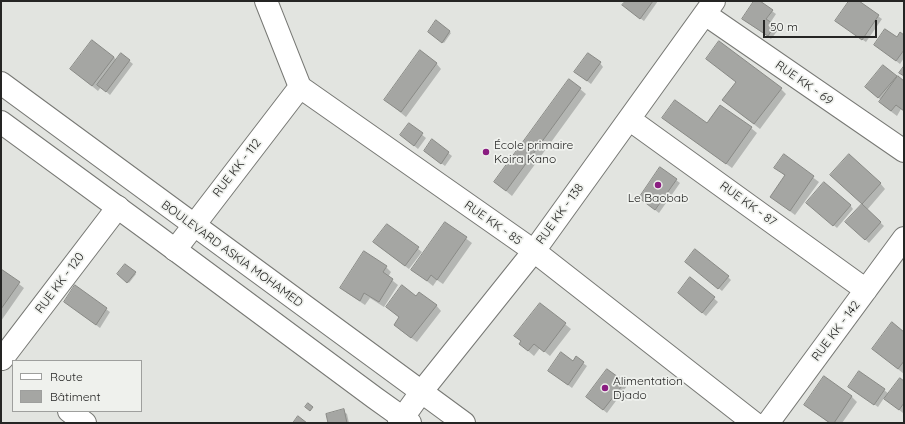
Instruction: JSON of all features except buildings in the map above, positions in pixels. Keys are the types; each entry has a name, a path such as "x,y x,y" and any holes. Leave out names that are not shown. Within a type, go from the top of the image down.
{"street":[{"path":"266,1 300,87"},
{"name":"RUE KK - 138","path":"404,421 422,392 534,251 710,8"},
{"name":"RUE KK - 69","path":"710,8 904,151"},
{"name":"BOULEVARD ASKIA MOHAMED","path":"1,83 464,423"},
{"name":"RUE KK - 112","path":"175,250 300,87"},
{"name":"RUE KK - 85","path":"300,87 534,251 754,423"},
{"name":"RUE KK - 87","path":"629,119 866,290"},
{"path":"1,122 118,207 404,421"},
{"name":"RUE KK - 120","path":"5,361 118,207"},
{"name":"RUE KK - 142","path":"768,423 904,238"},
{"path":"71,412 85,423"}],"place":[{"name":"École primaire Koira Kano","path":"486,152"},
{"name":"Le Baobab","path":"658,185"},
{"name":"Alimentation Djado","path":"605,388"}]}
